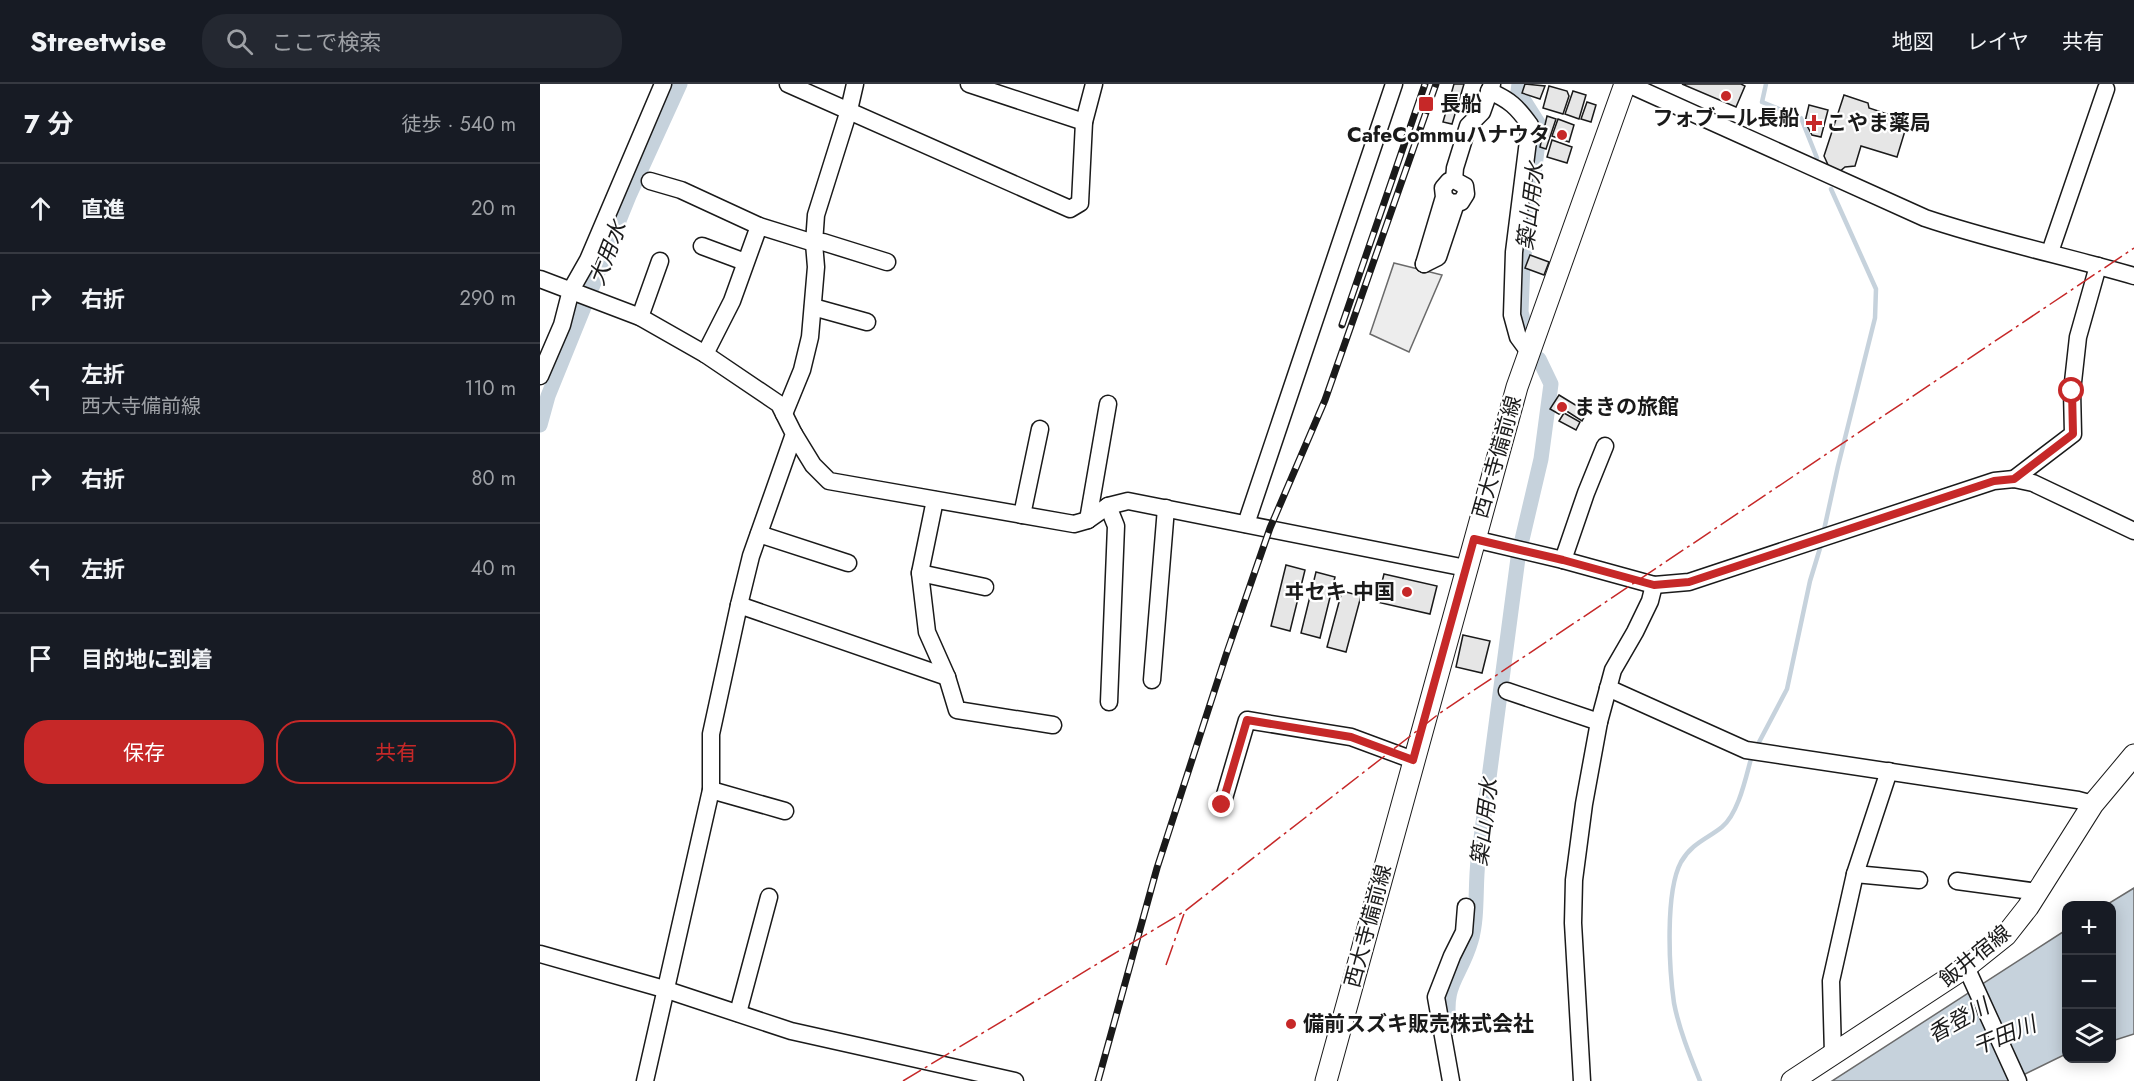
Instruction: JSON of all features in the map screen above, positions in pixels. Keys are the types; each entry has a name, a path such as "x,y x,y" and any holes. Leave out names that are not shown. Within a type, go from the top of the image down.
{"main road":[{"name":"西大寺備前線","path":"1326,1081 1517,387 1627,84"},
{"name":"飯井宿線","path":"1792,1081 1833,1054 1970,974 2006,935 2038,892 2093,804 2134,755"}],"street":[{"path":"540,376 663,84"},
{"path":"788,84 1070,209 1080,203 1084,122 1094,84"},
{"path":"784,414 802,370 810,337 816,267 814,243 816,215 855,84"},
{"path":"969,84 1084,122"},
{"path":"1246,524 1394,84"},
{"path":"1627,84 1925,219 2134,276"},
{"path":"1450,200 1443,188 1449,181 1454,180 1455,168 1468,126 1482,112 1491,88 1518,108 1530,125 1514,252 1512,315 1518,337 1529,352"},
{"path":"2050,252 2106,89"},
{"path":"650,181 681,190 759,226 814,243 823,242 887,262"},
{"path":"705,354 732,301 759,226"},
{"path":"702,246 746,262"},
{"path":"640,317 660,261"},
{"path":"2014,479 2073,434 2072,391 2078,338 2098,266"},
{"path":"540,279 640,317 705,354 779,404 813,465 829,481 1074,524 1089,520 1108,506 1128,501 1466,568"},
{"path":"813,307 867,322"},
{"path":"1089,520 1108,404"},
{"path":"1022,515 1040,429"},
{"path":"645,1081 664,989 711,790 711,734 739,605 759,534 795,434"},
{"path":"1563,560 1605,446"},
{"path":"1474,539 1654,585 1689,582 1994,481 2014,479 2033,483 2134,531"},
{"path":"935,500 920,573 927,632 947,677 957,710 1053,725"},
{"path":"1108,506 1116,526 1109,702"},
{"path":"1152,680 1166,508"},
{"path":"759,534 848,564"},
{"path":"920,573 985,586"},
{"path":"1582,1081 1574,880 1584,804 1599,722 1612,670 1645,611 1654,585"},
{"path":"739,605 947,677"},
{"path":"1608,688 1746,750 2093,804"},
{"path":"1507,691 1599,722"},
{"path":"1222,805 1247,720 1351,737 1413,760"},
{"path":"1833,1054 1831,981 1855,874 1889,771"},
{"path":"711,790 785,812"},
{"path":"1855,874 1919,880"},
{"path":"1958,881 2038,892"},
{"path":"738,1013 769,897"},
{"path":"1450,1081 1436,997 1464,932 1466,907"},
{"path":"540,954 664,989 791,1030 1015,1081"},
{"path":"1970,974 2018,1081"}],"shaded area":[{"path":"1394,263 1442,275 1409,352 1370,334"}],"water":[{"path":"2134,888 2134,1034 2116,1040 2116,901 2113,901"},
{"path":"2062,933 2062,1056 2011,1081 1832,1081"}],"building":[{"path":"1454,84 1464,84 1452,124 1443,122"},
{"path":"1525,84 1545,86 1540,99 1522,93"},
{"name":"フォブール長船","path":"1682,84 1741,84 1745,86 1736,107"},
{"path":"1549,86 1567,91 1569,96 1563,114 1543,108"},
{"path":"1573,91 1586,95 1579,119 1565,114"},
{"path":"1844,95 1868,103 1869,108 1908,121 1897,157 1861,146 1855,166 1845,167 1838,173 1829,167 1824,156"},
{"path":"1587,102 1596,105 1591,122 1581,119"},
{"path":"1809,105 1828,110 1821,137 1812,135 1805,122"},
{"path":"1547,116 1556,119 1546,149 1540,147"},
{"path":"1558,119 1574,125 1569,142 1552,136"},
{"path":"1552,140 1572,147 1567,163 1547,157"},
{"path":"1530,255 1549,262 1544,275 1525,268"},
{"path":"1559,395 1587,412 1582,421 1565,410 1559,414 1550,409"},
{"path":"1564,413 1580,422 1576,430 1559,421"},
{"path":"1286,565 1305,570 1290,631 1271,626"},
{"path":"1316,572 1335,577 1320,638 1301,633"},
{"path":"1384,574 1437,586 1430,614 1377,602"},
{"path":"1342,591 1361,596 1346,652 1327,647"},
{"path":"1463,635 1490,641 1482,673 1456,667"}],"waterway":[{"name":"大用水","path":"540,425 548,396 629,196 680,84"},
{"name":"築山用水","path":"1519,84 1518,91 1540,126 1523,264 1521,312 1527,334"},
{"path":"1766,84 1762,102 1801,118 1817,158"},
{"path":"1824,530 1875,318 1876,289 1831,189"},
{"name":"築山用水","path":"1521,544 1541,459 1551,384 1539,359"},
{"path":"1757,746 1787,689 1810,581 1821,545"},
{"name":"築山用水","path":"1450,1029 1448,1014 1450,991 1467,954 1475,922 1478,861 1518,558"},
{"path":"1700,1081 1682,1033 1674,1003 1670,951 1672,892 1676,875 1685,856 1722,827 1733,813 1752,755"}],"railway":[{"path":"1342,325 1425,84"},
{"path":"1098,1081 1157,868 1226,655 1270,528 1325,400 1436,84"}],"power":[{"path":"903,1081 1185,911 1440,713 2134,248"},
{"path":"1166,965 1185,911"}],"place":[{"name":"フォブール長船","path":"1726,96"},
{"name":"長船","path":"1426,104"},
{"name":"こやま薬局","path":"1814,123"},
{"name":"CafeCommuハナウタ","path":"1562,135"},
{"name":"まきの旅館","path":"1562,407"},
{"name":"ヰセキ 中国","path":"1407,592"},
{"name":"備前スズキ販売株式会社","path":"1291,1024"}],"route":[{"path":"1222,805 1247,720 1351,737 1413,760 1474,539 1654,585 1689,582 1994,481 2014,479 2073,434 2072,391"}],"water label":[{"name":"香登川","path":"1958,1020"},
{"name":"干田川","path":"2004,1035"}]}
